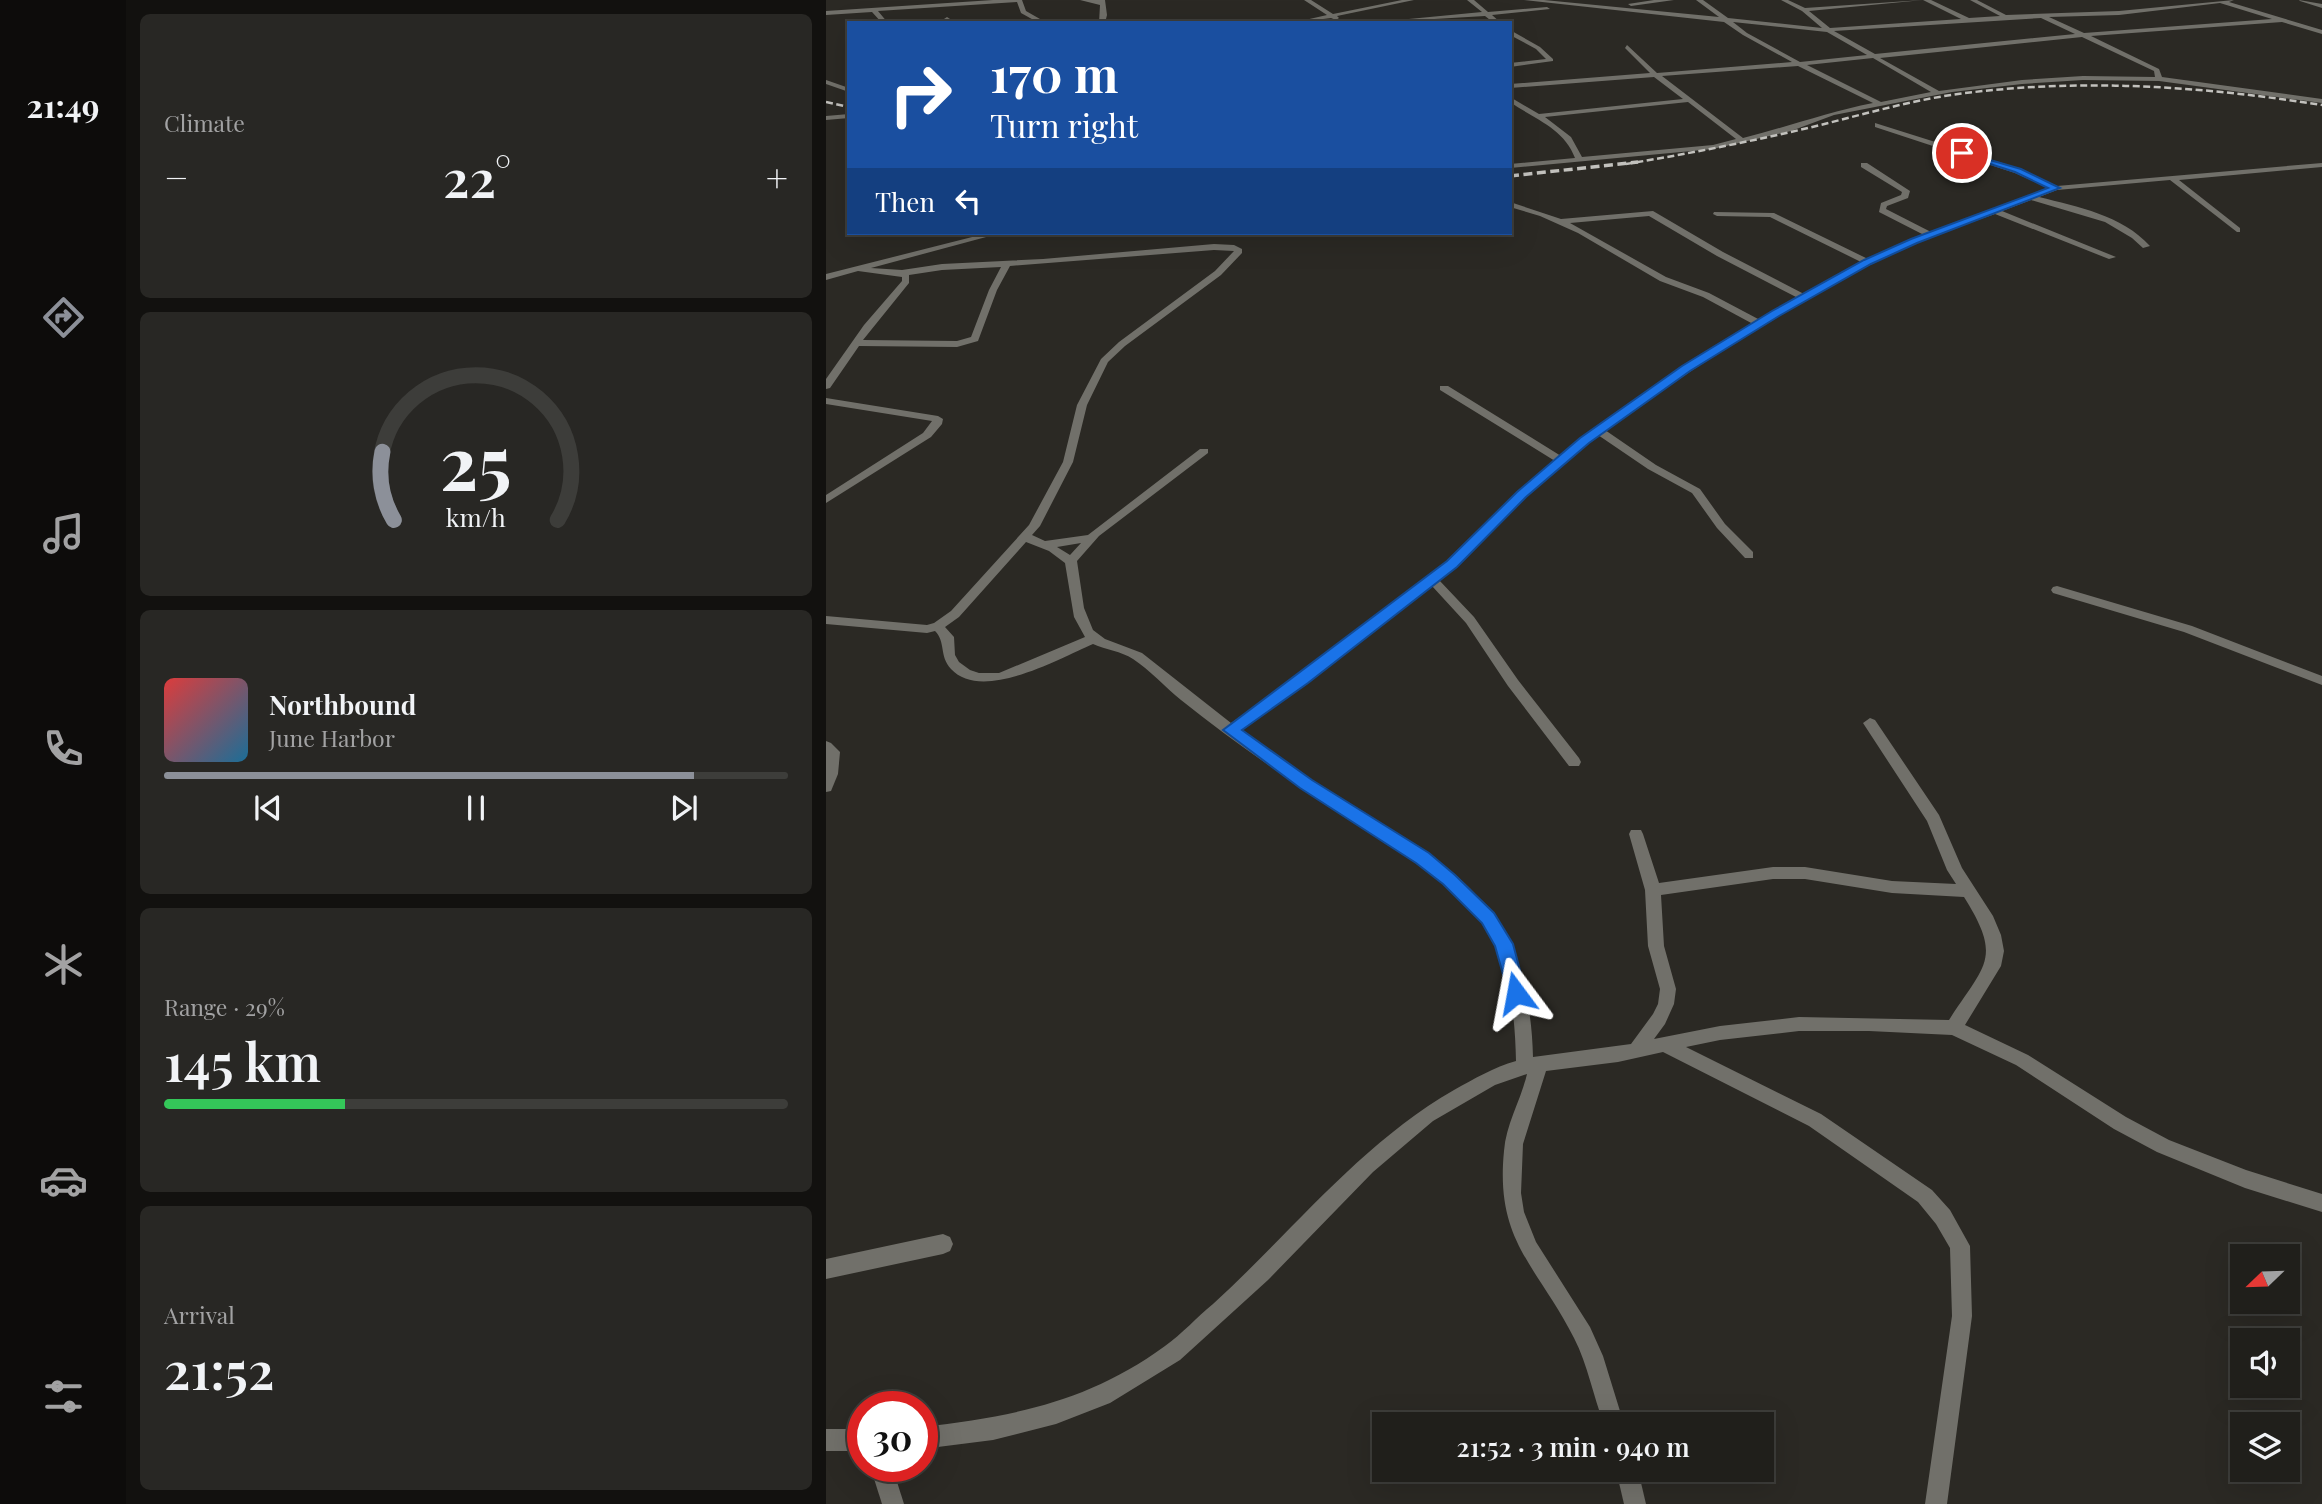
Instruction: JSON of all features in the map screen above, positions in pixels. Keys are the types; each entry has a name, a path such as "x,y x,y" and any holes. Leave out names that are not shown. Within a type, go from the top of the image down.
{"street":[{"path":"826,13 947,7 1019,0 1023,12 1040,21"},
{"path":"1083,0 1102,1 1104,15 1102,21"},
{"path":"1307,0 1340,21"},
{"path":"1312,21 1411,0"},
{"path":"1470,0 1496,21"},
{"path":"1527,0 1562,1 1730,22 1828,30 2162,8 2231,0"},
{"path":"1602,7 1671,0"},
{"path":"1699,0 1745,34 1880,104"},
{"path":"1784,0 1804,10 1828,30 1938,93"},
{"path":"1804,10 1920,0"},
{"path":"1926,0 1968,20"},
{"path":"1973,0 2008,17"},
{"path":"2137,0 2162,8"},
{"path":"2302,0 2322,6"},
{"path":"870,1 872,10 883,21"},
{"path":"2214,1 2322,32"},
{"path":"1394,3 1417,21 1580,5"},
{"path":"2038,15 2152,67 2159,79"},
{"path":"1512,86 2281,20"},
{"path":"1512,34 1538,48 1551,60 1512,65"},
{"path":"1627,47 1656,75 1741,140"},
{"path":"1512,166 1713,147 1788,129 1824,116 1880,104 2022,82 2083,78 2159,79 2322,101"},
{"path":"826,82 847,89"},
{"path":"1512,100 1562,129 1580,161"},
{"path":"1539,116 1691,100"},
{"path":"826,118 847,116"},
{"path":"1878,125 2018,171 2056,188"},
{"path":"1864,165 1906,191 1905,196 1884,205 1882,210 1931,235"},
{"path":"1231,730 1303,680 1452,564 1522,495 1598,430 1686,369 1868,262 2056,188 2322,165"},
{"path":"2171,177 2237,230"},
{"path":"2033,198 2095,217 2127,231 2146,246"},
{"path":"1512,205 1560,221 1663,279 1706,295 1760,324"},
{"path":"1998,212 2112,257"},
{"path":"1560,221 1650,213 1720,254 1805,298"},
{"path":"1717,214 1771,215 1868,262"},
{"path":"826,277 862,270 990,235"},
{"path":"826,620 927,629 938,626 955,614 1026,537 1040,517 1068,462 1082,405 1104,361 1122,344 1218,273 1239,251 1234,248 1213,247 942,267 901,273 862,270"},
{"path":"855,343 971,342 977,335 993,290 1007,264"},
{"path":"826,386 855,343 906,281 906,276 901,273"},
{"path":"1444,388 1562,461"},
{"path":"826,401 938,419 927,435 826,500"},
{"path":"1598,430 1651,467 1696,491 1721,526 1749,555"},
{"path":"1071,561 1091,538 1204,451"},
{"path":"1026,537 1071,561 1081,620 1094,639 1129,651 1142,659 1175,691 1306,784 1423,858 1488,918 1503,944 1512,971 1536,1081 1517,1130 1514,1147 1514,1209 1536,1259 1566,1301 1584,1335 1610,1412"},
{"path":"1044,545 1091,538"},
{"path":"1433,579 1470,620 1513,683 1574,762"},
{"path":"2057,590 2188,629 2322,681"},
{"path":"938,626 947,638 948,653 955,665 973,677 985,679 1001,677 1060,650 1094,639"},
{"path":"1870,723 1934,819 1955,870 1987,920 1996,951 1993,966 1984,984 1954,1028"},
{"path":"826,746 833,752 831,774 826,787"},
{"path":"1636,834 1653,890 1656,946 1668,989 1666,1004 1659,1019 1637,1049"},
{"path":"1653,890 1773,873 1805,873 1892,887 1969,891"},
{"path":"938,1436 993,1429 1056,1413 1103,1396 1173,1353 1261,1273 1397,1138 1427,1115 1472,1088 1531,1065 1618,1054 1741,1030 1799,1024 1954,1028 2022,1060 2120,1123 2163,1146 2235,1175 2322,1203"},
{"path":"1663,1044 1815,1120 1925,1196 1943,1217 1960,1246 1962,1316 1936,1504"},
{"path":"826,1269 943,1244"},
{"path":"826,1440 847,1440"},
{"path":"886,1482 893,1504"},
{"path":"1630,1482 1635,1504"}],"railway":[{"path":"1637,162 1763,138 1920,101 2004,89 2140,86 2231,93 2322,105"},
{"path":"826,102 847,107"},
{"path":"1512,176 1637,162"},
{"path":"1626,164 1637,162"}],"route":[{"path":"1516,993 1503,944 1488,918 1449,879 1423,858 1306,784 1231,730 1303,680 1452,564 1522,495 1585,441 1686,369 1868,262 1914,241 1998,212 2056,188 2018,171 1962,153"}]}
